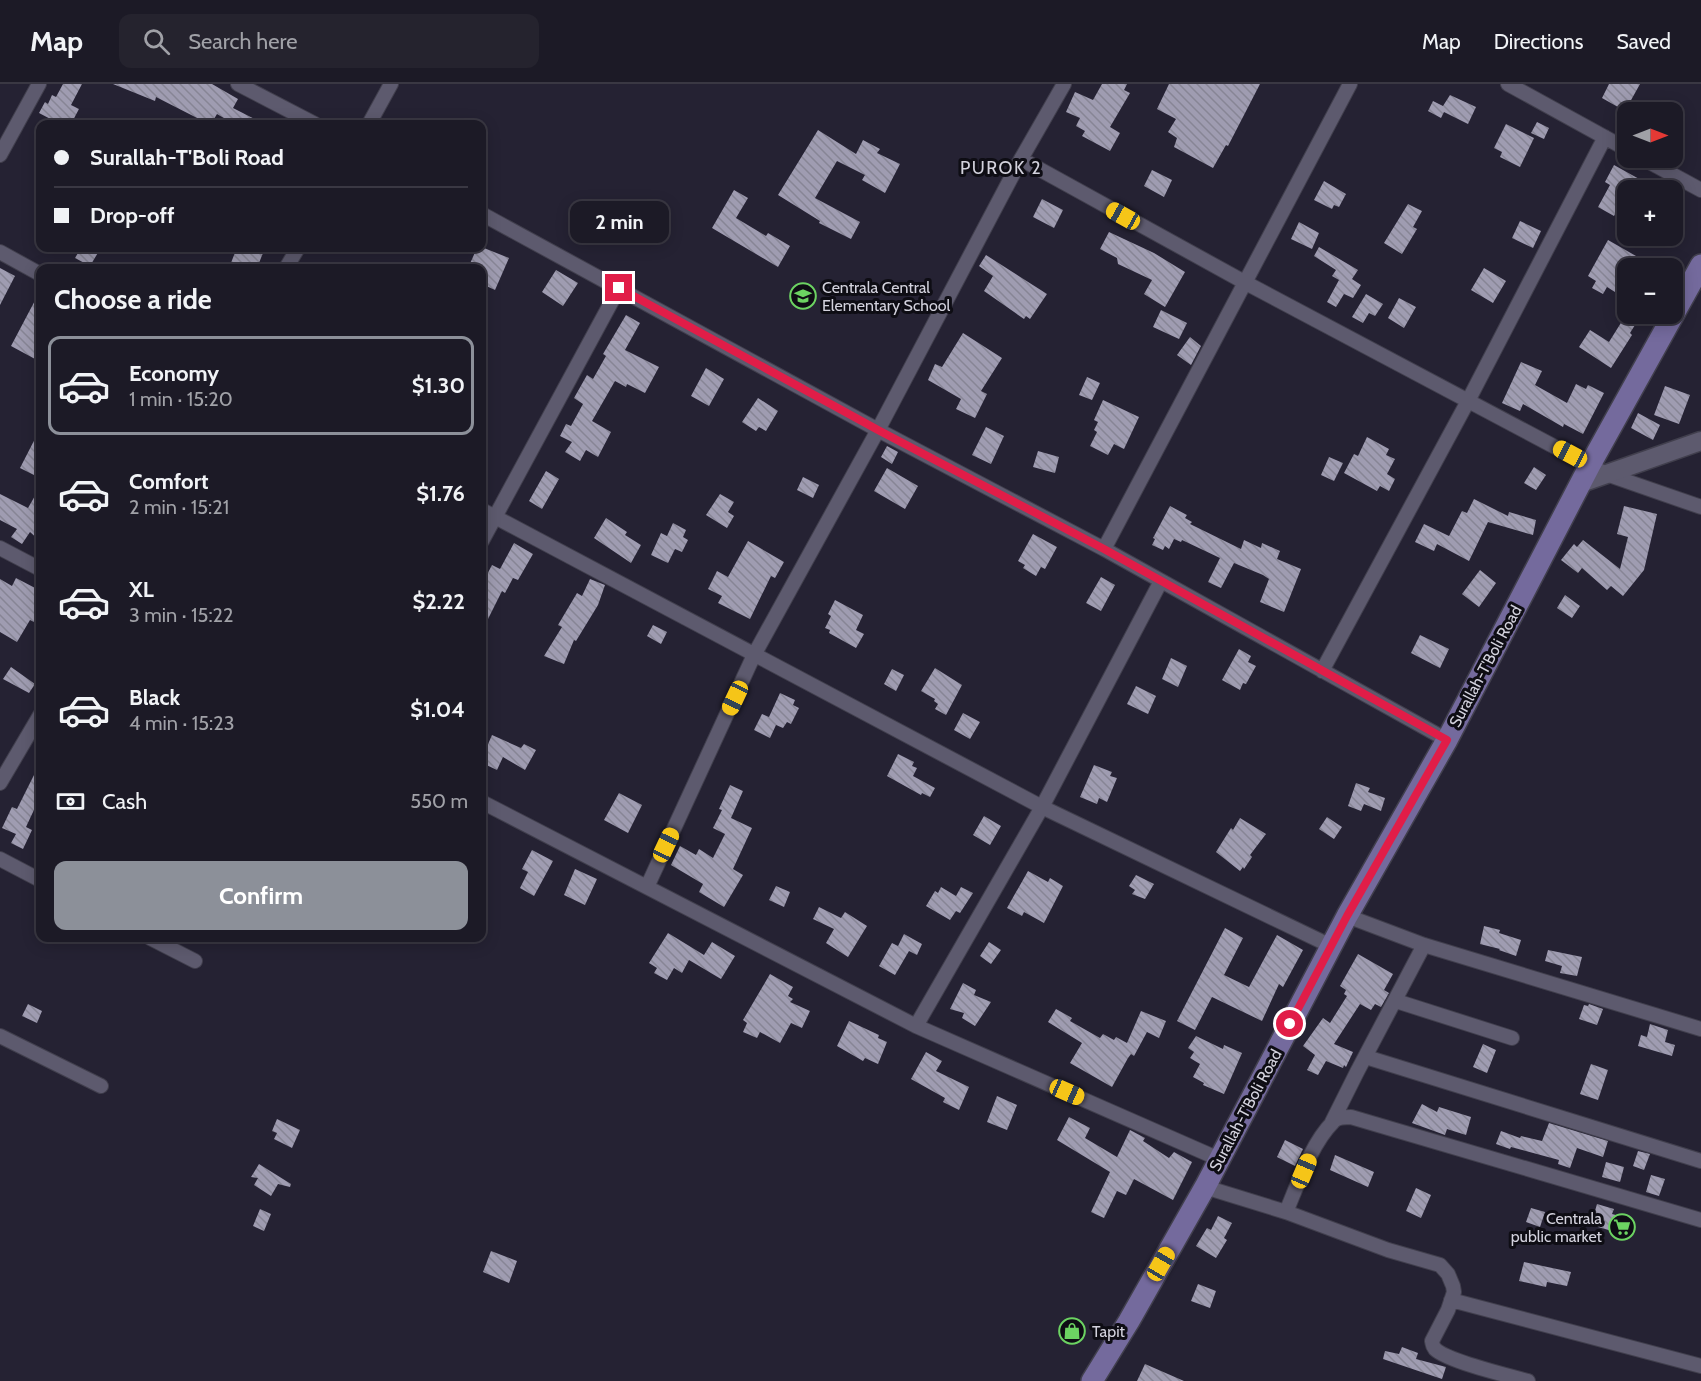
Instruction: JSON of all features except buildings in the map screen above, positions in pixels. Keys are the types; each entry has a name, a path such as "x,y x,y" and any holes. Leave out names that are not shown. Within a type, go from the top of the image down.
{"main road":[{"name":"Surallah-T'Boli Road","path":"1092,1381 1205,1187 1347,916 1447,740 1592,474 1701,265"}],"street":[{"path":"0,155 39,84"},
{"path":"238,84 307,120"},
{"path":"371,120 391,84"},
{"path":"647,887 754,655 878,430 1021,159 1065,84"},
{"path":"1104,549 1350,84"},
{"path":"1508,84 1617,144"},
{"path":"1322,670 1468,401 1605,137"},
{"path":"1021,159 1246,284 1468,401 1592,474 1701,507"},
{"path":"1660,168 1701,190"},
{"path":"486,216 878,430 1104,549 1447,740"},
{"path":"0,252 36,272"},
{"path":"486,533 619,288"},
{"path":"1592,474 1701,441"},
{"path":"486,512 1042,807 1331,946"},
{"path":"0,548 36,567"},
{"path":"916,1026 1042,807 1161,581"},
{"path":"0,783 36,722"},
{"path":"486,804 916,1026 1219,1159"},
{"path":"0,859 36,878"},
{"path":"1347,916 1424,945 1701,1029"},
{"path":"158,942 195,962"},
{"path":"1286,1212 1313,1151 1332,1122 1424,945"},
{"path":"1396,1000 1512,1038"},
{"path":"0,1036 101,1086"},
{"path":"1366,1057 1701,1161"},
{"path":"1332,1122 1351,1117 1701,1220"},
{"path":"1205,1187 1286,1212 1388,1250 1436,1262 1451,1281 1454,1292 1448,1311 1432,1341 1434,1348 1440,1353 1473,1366 1528,1381"},
{"path":"1451,1300 1701,1366"}],"place":[{"name":"Centrala Central Elementary School","path":"803,296"},
{"name":"Centrala public market","path":"1622,1227"},
{"name":"Tapit","path":"1072,1331"}],"district":[{"name":"PUROK 2","path":"1001,168"}],"route":[{"path":"619,288 878,430 1104,549 1447,740 1347,916 1290,1024"}]}
